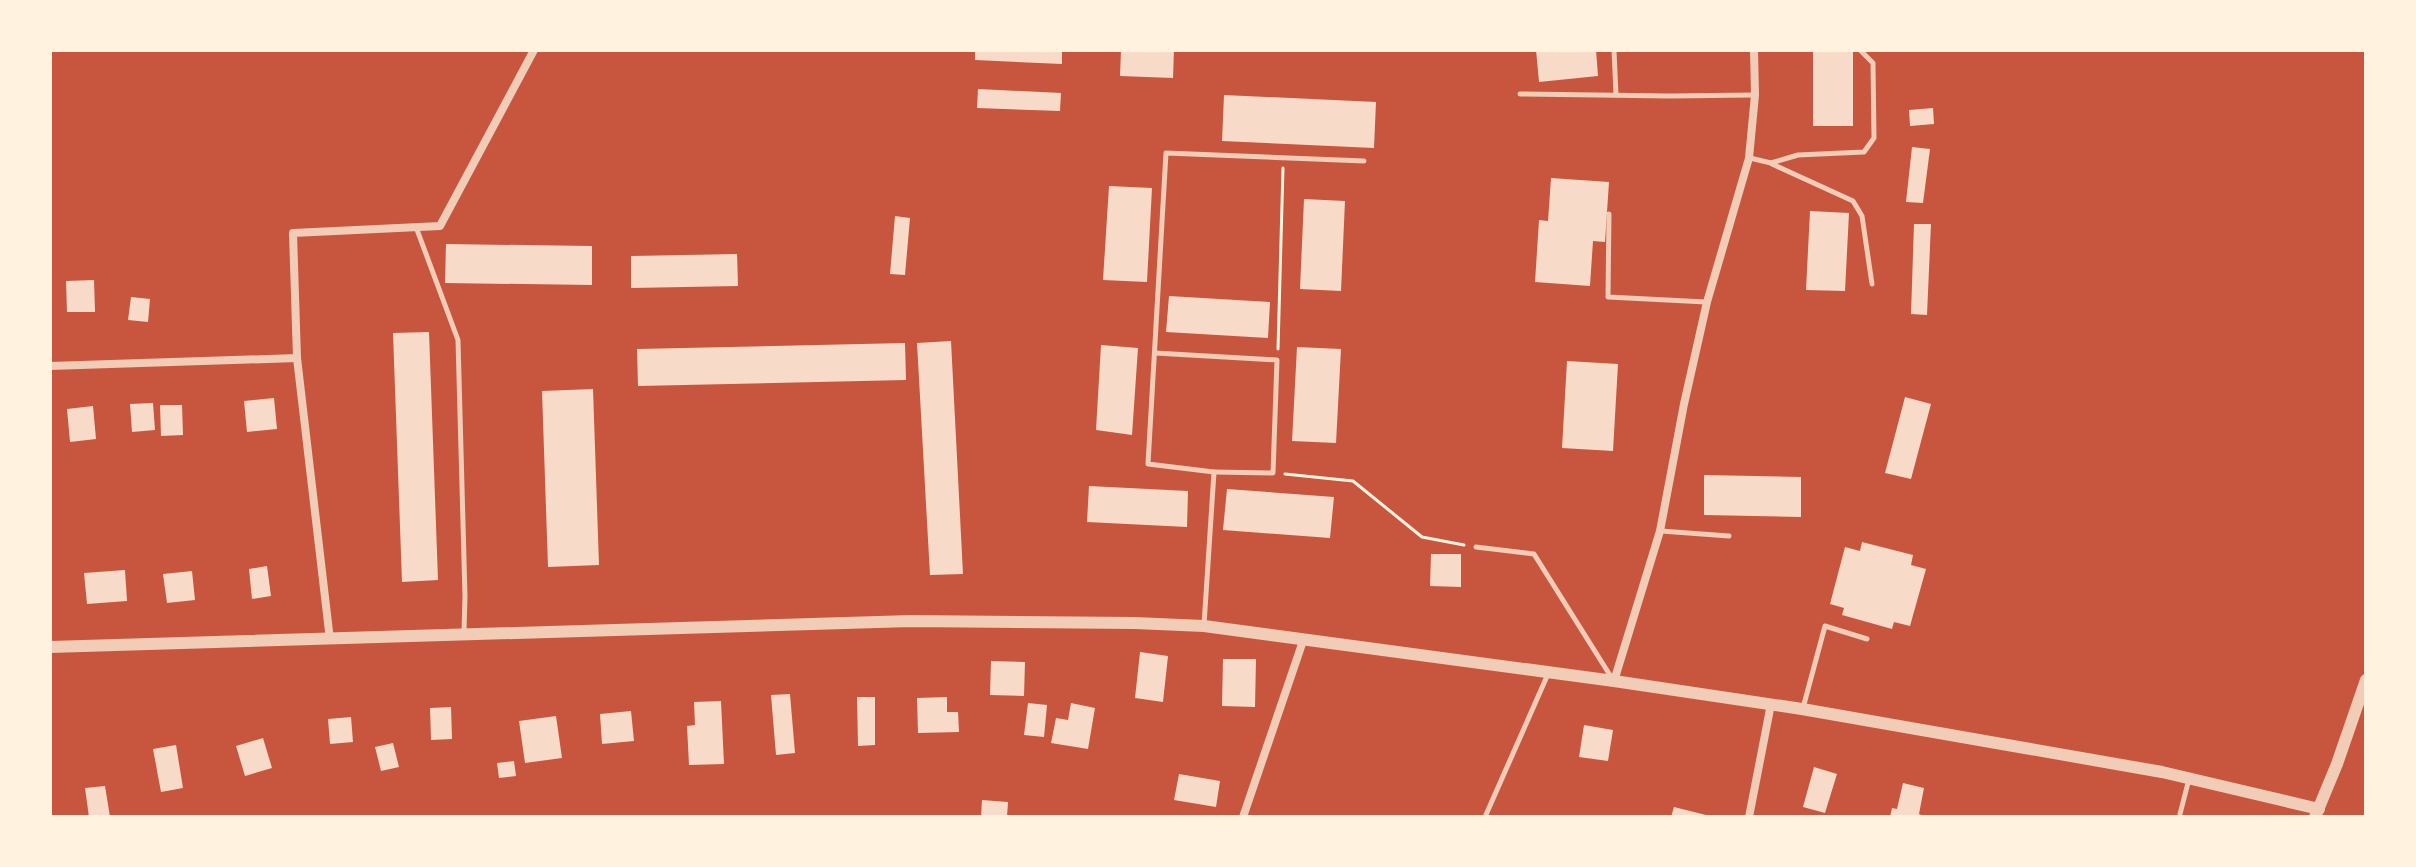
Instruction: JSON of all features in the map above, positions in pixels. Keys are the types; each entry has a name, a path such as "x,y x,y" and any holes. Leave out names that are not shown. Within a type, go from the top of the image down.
{"street":[{"path":"330,640 297,358 293,233 440,226 534,50"},
{"path":"1614,681 1660,531 1707,302 1749,158 1755,95 1754,50"},
{"path":"50,366 297,358"},
{"path":"50,647 911,621 1204,626 1802,709 2162,772 2317,813 2366,680"},
{"path":"1243,817 1304,638"},
{"path":"1749,817 1771,704"}],"lane":[{"path":"1614,50 1616,95"},
{"path":"1771,163 1798,155 1864,152 1874,138 1873,63 1860,50"},
{"path":"1520,94 1755,95"},
{"path":"1155,353 1277,360 1273,473 1214,472 1148,464 1166,153 1364,161"},
{"path":"1749,158 1771,163 1853,201 1862,216 1872,284"},
{"path":"1609,214 1608,297 1707,302"},
{"path":"416,227 458,340 464,633"},
{"path":"1204,626 1214,472"},
{"path":"1660,531 1729,536"},
{"path":"1476,547 1534,554 1614,681"},
{"path":"1802,709 1825,626 1867,639"},
{"path":"1485,817 1548,674"},
{"path":"2180,814 2190,778"}],"path":[{"path":"1277,360 1283,157"},
{"path":"1273,473 1353,481 1422,537 1476,547"}],"building":[{"path":"975,50 1062,50 1062,64 975,60"},
{"path":"1121,50 1174,50 1173,78 1120,76"},
{"path":"1536,50 1596,50 1598,76 1539,82"},
{"path":"1813,50 1853,50 1853,126 1813,126"},
{"path":"978,89 1061,93 1060,111 977,108"},
{"path":"1224,95 1376,102 1374,148 1222,141"},
{"path":"1933,108 1934,124 1910,126 1909,110"},
{"path":"1912,147 1930,149 1923,203 1906,202"},
{"path":"1551,178 1609,182 1605,242 1593,241 1590,286 1535,282 1539,220 1548,221"},
{"path":"1109,186 1152,188 1147,282 1103,280"},
{"path":"1304,199 1345,201 1341,291 1300,289"},
{"path":"1810,211 1849,213 1845,291 1806,290"},
{"path":"895,216 910,218 905,275 890,274"},
{"path":"1914,224 1931,224 1927,315 1911,314"},
{"path":"446,244 592,246 592,285 445,283"},
{"path":"737,254 738,286 631,288 631,256"},
{"path":"94,280 95,312 67,312 66,281"},
{"path":"1169,296 1270,302 1268,338 1166,332"},
{"path":"131,297 150,299 148,322 128,320"},
{"path":"429,332 438,580 402,582 393,333"},
{"path":"951,341 963,574 930,575 917,343"},
{"path":"905,343 906,380 638,386 637,349"},
{"path":"1101,345 1138,348 1132,435 1096,430"},
{"path":"1297,347 1341,349 1336,443 1292,441"},
{"path":"1567,361 1618,364 1613,451 1562,448"},
{"path":"593,389 599,565 548,567 542,391"},
{"path":"1905,397 1931,404 1911,479 1885,473"},
{"path":"274,398 277,429 247,432 244,401"},
{"path":"153,403 155,430 132,432 130,404"},
{"path":"160,405 182,405 183,435 161,436"},
{"path":"93,406 96,439 70,442 67,409"},
{"path":"1704,475 1801,477 1801,517 1704,515"},
{"path":"1089,486 1188,491 1187,527 1087,522"},
{"path":"1227,489 1334,497 1330,538 1223,530"},
{"path":"1862,542 1913,555 1911,565 1926,569 1910,626 1894,622 1892,629 1842,615 1844,608 1830,604 1845,547 1860,551"},
{"path":"1431,554 1461,554 1461,587 1430,586"},
{"path":"267,566 271,596 252,599 249,569"},
{"path":"125,570 127,601 87,604 84,573"},
{"path":"192,571 195,600 167,603 163,574"},
{"path":"1140,652 1168,656 1163,702 1135,698"},
{"path":"1223,659 1256,659 1255,707 1222,706"},
{"path":"991,661 1025,662 1024,696 990,695"},
{"path":"790,694 795,753 776,755 771,695"},
{"path":"857,697 875,697 875,745 858,746"},
{"path":"947,697 947,712 958,712 959,732 918,733 917,698"},
{"path":"721,701 724,764 689,765 687,726 695,725 694,702"},
{"path":"1028,703 1047,705 1044,737 1024,735"},
{"path":"1071,703 1095,708 1088,749 1051,743 1056,718 1068,720"},
{"path":"451,707 452,739 431,740 430,708"},
{"path":"631,711 634,741 602,744 600,714"},
{"path":"556,716 562,758 525,763 519,721"},
{"path":"351,717 353,742 330,744 328,719"},
{"path":"1584,725 1613,730 1608,761 1579,757"},
{"path":"263,738 272,768 245,776 236,746"},
{"path":"393,743 399,767 381,771 375,747"},
{"path":"176,745 183,788 161,792 153,749"},
{"path":"514,761 516,776 499,778 497,763"},
{"path":"1814,767 1837,774 1825,813 1803,807"},
{"path":"1179,774 1220,781 1216,807 1174,800"},
{"path":"1903,783 1924,788 1919,814 1926,817 1890,817 1892,808 1897,809"},
{"path":"105,786 110,817 89,817 85,788"},
{"path":"982,800 1008,802 1007,817 981,817"},
{"path":"1674,807 1710,816 1710,817 1671,817"}]}
